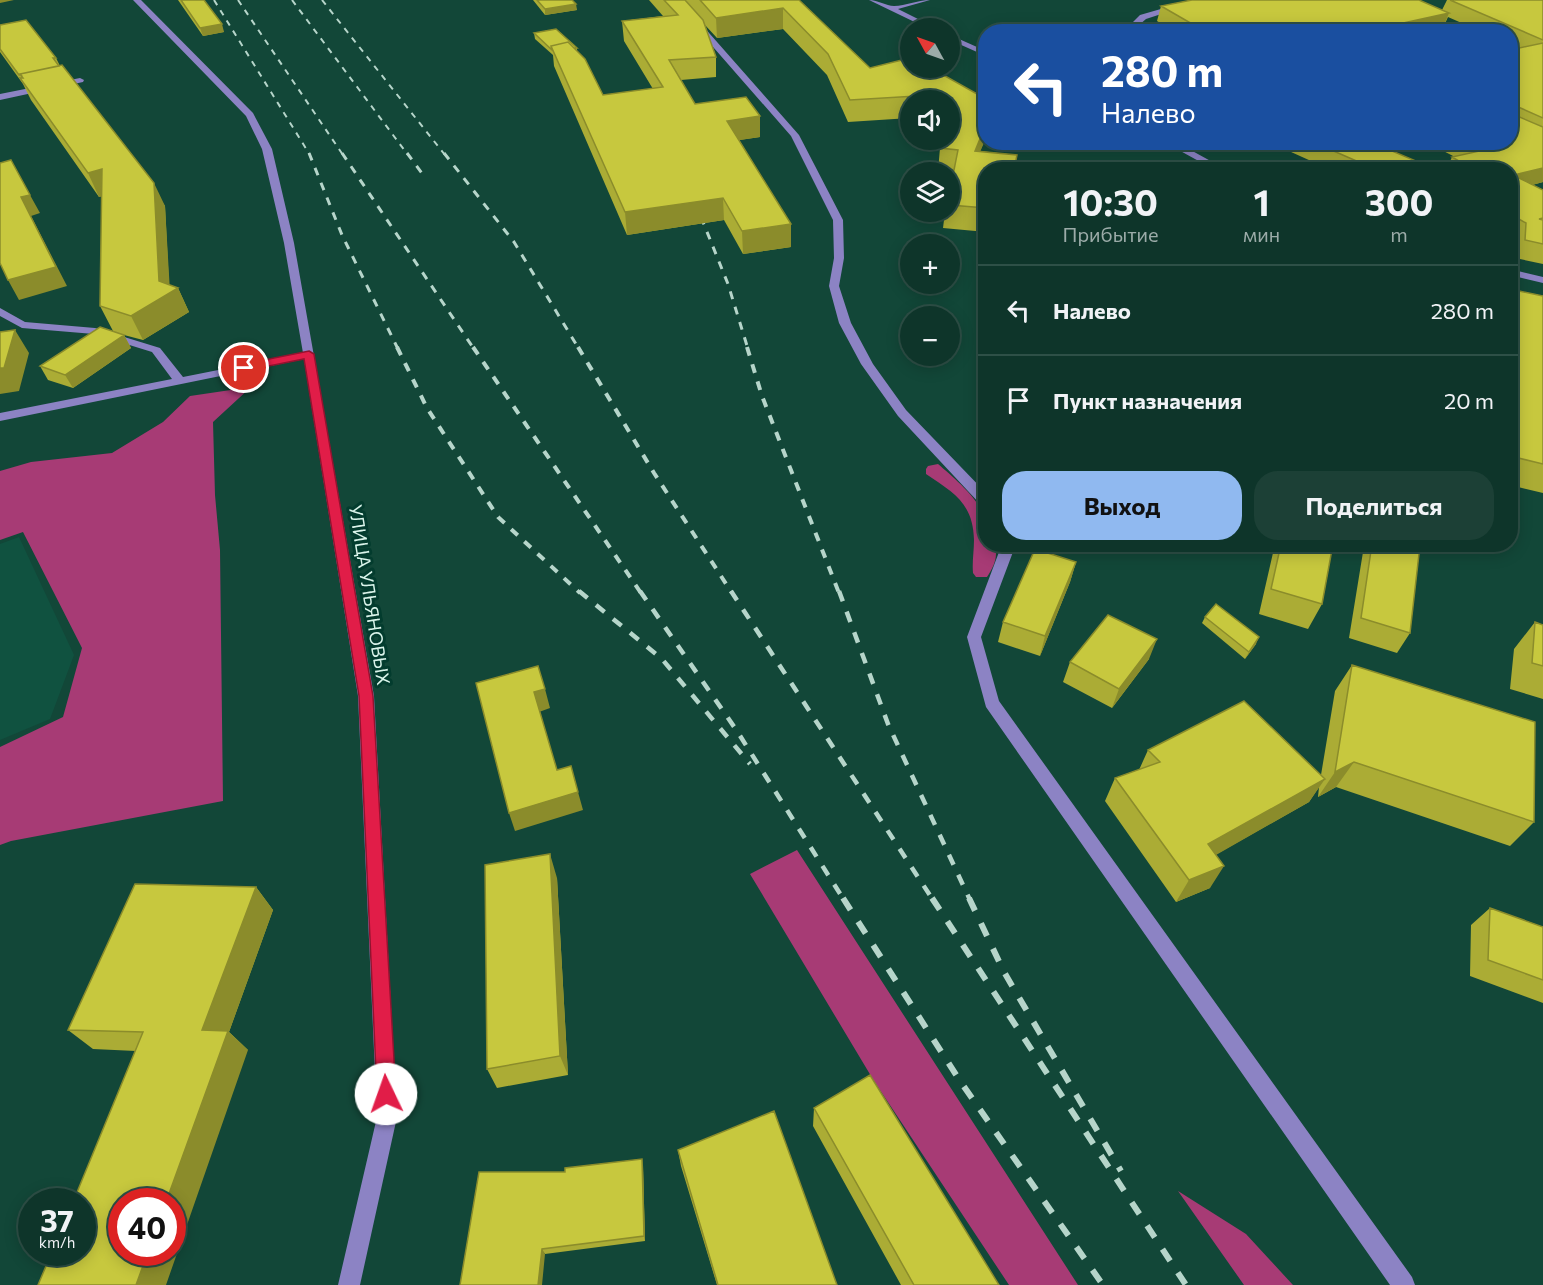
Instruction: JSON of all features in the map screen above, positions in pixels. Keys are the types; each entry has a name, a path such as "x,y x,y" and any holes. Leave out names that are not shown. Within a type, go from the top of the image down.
{"street":[{"name":"УЛИЦА УЛЬЯНОВЫХ","path":"137,0 250,115 267,149 289,243 366,696 387,1118 349,1285"},
{"path":"676,0 795,135 838,220 839,258 834,286 845,323 867,364 902,413 978,494"},
{"path":"873,0 910,18"},
{"path":"891,9 926,0"},
{"path":"1134,24 1143,16 1200,0"},
{"path":"960,42 978,50"},
{"path":"0,97 80,80"},
{"path":"1184,150 1207,162"},
{"path":"1518,274 1543,280"},
{"path":"0,311 1,314 22,325 94,331 156,350 180,381"},
{"path":"0,417 309,354"},
{"path":"1007,552 974,636 992,703 1404,1285"}],"shaded area":[{"path":"251,387 213,422 215,495 220,550 223,801 0,845 0,747 63,717 82,648 23,532 0,540 0,471 31,462 112,453 163,422 190,396"},
{"path":"938,464 966,489 978,505 978,552 996,552 995,562 987,577 976,577 973,573 973,527 966,508 953,493 926,474 928,466"},
{"path":"19,537 74,655 50,719 0,740 0,544"},
{"path":"797,850 1078,1285 1009,1285 874,1081 750,874"},
{"path":"1178,1191 1246,1234 1293,1285 1244,1285"}],"building":[{"path":"181,0 204,0 222,24 200,28"},
{"path":"537,0 572,0 576,4 545,9"},
{"path":"664,0 685,0 703,20 716,57 669,60 695,104 746,97 760,116 727,121 791,224 742,231 723,198 625,212 551,46 568,42 585,59 603,95 663,87 622,21 678,15"},
{"path":"700,0 799,0 870,68 900,60 900,78 949,78 978,94 978,144 975,151 1017,155 1016,162 978,162 978,207 960,206 960,162 956,162 958,150 960,150 960,90 900,90 900,97 850,100 828,54 783,8 716,18"},
{"path":"1192,0 1419,0 1449,13 1399,24 1192,24 1161,6"},
{"path":"1450,0 1543,0 1543,40 1518,29 1518,24 1506,24"},
{"path":"26,20 56,58 53,58 59,66 19,75 0,49 0,25"},
{"path":"556,29 577,48 568,42 551,46 552,50 534,33"},
{"path":"1543,43 1543,118 1518,107 1518,48"},
{"path":"62,65 154,183 159,281 178,288 131,316 100,306 102,169 88,173 20,78 23,78 20,74"},
{"path":"1518,116 1543,127 1543,168 1518,174 1518,162 1460,162 1452,157 1484,150 1518,150"},
{"path":"1331,150 1390,150 1418,162 1359,162"},
{"path":"11,160 30,195 21,197 56,267 8,280 0,263 0,163"},
{"path":"1518,178 1543,190 1543,218 1539,219 1543,220 1543,244 1525,240 1526,223 1518,218"},
{"path":"1518,291 1543,296 1543,464 1518,458"},
{"path":"100,327 124,335 65,375 40,366"},
{"path":"15,330 4,368 0,368 0,332"},
{"path":"1034,552 1044,552 1076,562 1045,636 1003,622"},
{"path":"1279,552 1332,552 1322,604 1271,589"},
{"path":"1371,552 1419,552 1410,633 1361,618"},
{"path":"1216,604 1259,637 1249,652 1205,617"},
{"path":"1108,615 1157,639 1119,689 1070,662"},
{"path":"1535,622 1543,625 1543,666 1532,663"},
{"path":"1352,665 1535,722 1534,822 1354,762 1335,772"},
{"path":"538,666 545,689 534,692 557,770 571,766 578,792 509,813 476,683"},
{"path":"1244,701 1325,779 1208,844 1224,866 1189,880 1115,778 1160,762 1148,750"},
{"path":"550,854 560,1056 487,1069 485,865"},
{"path":"135,884 256,887 202,1030 228,1031 171,1188 108,1188 108,1266 143,1266 136,1285 38,1285 46,1266 96,1266 96,1188 79,1188 143,1032 68,1030"},
{"path":"1490,908 1543,927 1543,980 1488,960"},
{"path":"870,1075 999,1285 914,1285 814,1108"},
{"path":"774,1111 837,1285 718,1285 678,1150"},
{"path":"642,1159 644,1236 542,1249 538,1285 460,1285 479,1172 565,1172 565,1168"}],"railway":[{"path":"214,0 309,154"},
{"path":"238,0 343,155"},
{"path":"292,0 408,155"},
{"path":"322,0 445,155"},
{"path":"342,153 474,349"},
{"path":"407,153 424,176"},
{"path":"444,153 514,242 579,349"},
{"path":"309,154 342,235 398,349"},
{"path":"701,217 728,284 748,349"},
{"path":"397,347 427,408 498,517 580,593"},
{"path":"473,347 641,593"},
{"path":"578,347 654,473 732,593"},
{"path":"747,347 762,396 839,593"},
{"path":"579,591 662,659 750,764"},
{"path":"640,591 737,731 844,900"},
{"path":"731,591 933,900"},
{"path":"839,591 888,724 970,900"},
{"path":"843,898 960,1081 1103,1285"},
{"path":"932,898 1186,1285"},
{"path":"969,898 1004,972 1121,1171"}],"route":[{"path":"244,368 309,354 366,696 386,1094"}]}
